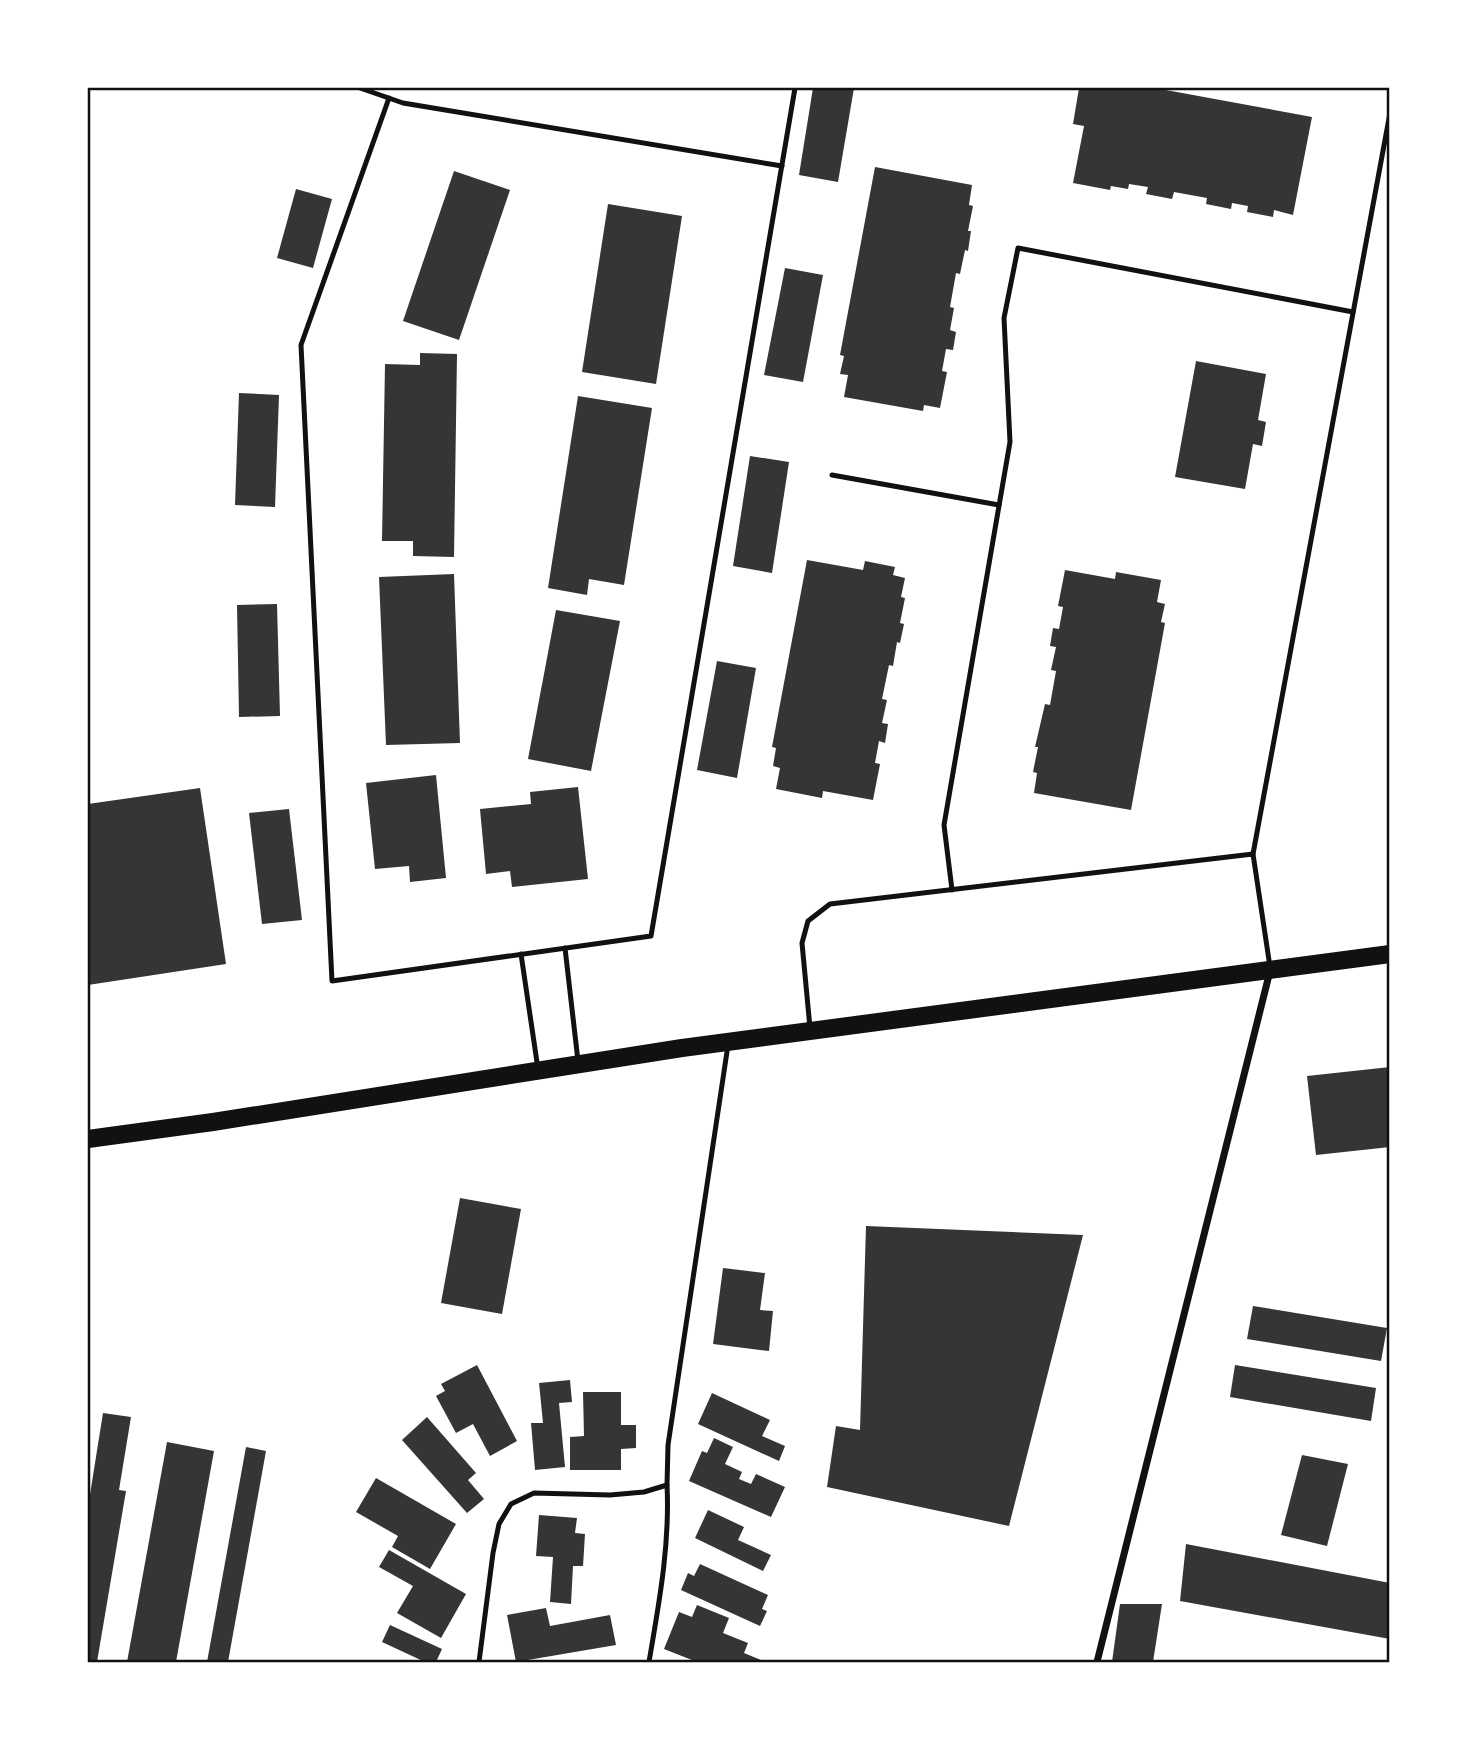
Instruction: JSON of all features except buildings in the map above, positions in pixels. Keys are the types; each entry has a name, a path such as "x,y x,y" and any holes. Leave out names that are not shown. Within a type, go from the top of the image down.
{"main road":[{"path":"88,1139 728,1042 1390,954"}],"street":[{"path":"1097,1662 1270,971"}],"lane":[{"path":"360,88 403,103 782,166"},
{"path":"389,98 301,345 332,981 651,936 795,88"},
{"path":"1270,971 1253,854 1390,113"},
{"path":"953,890 944,825 1010,442 1004,318 1018,248 1353,312"},
{"path":"832,475 999,505"},
{"path":"810,1031 802,943 808,921 830,904 1253,854"},
{"path":"565,948 578,1064"},
{"path":"521,954 539,1071"},
{"path":"649,1662 666,1558 669,1520 668,1445 728,1042"},
{"path":"480,1662 493,1553 499,1524 511,1504 534,1493 610,1495 644,1492 667,1485"}]}
